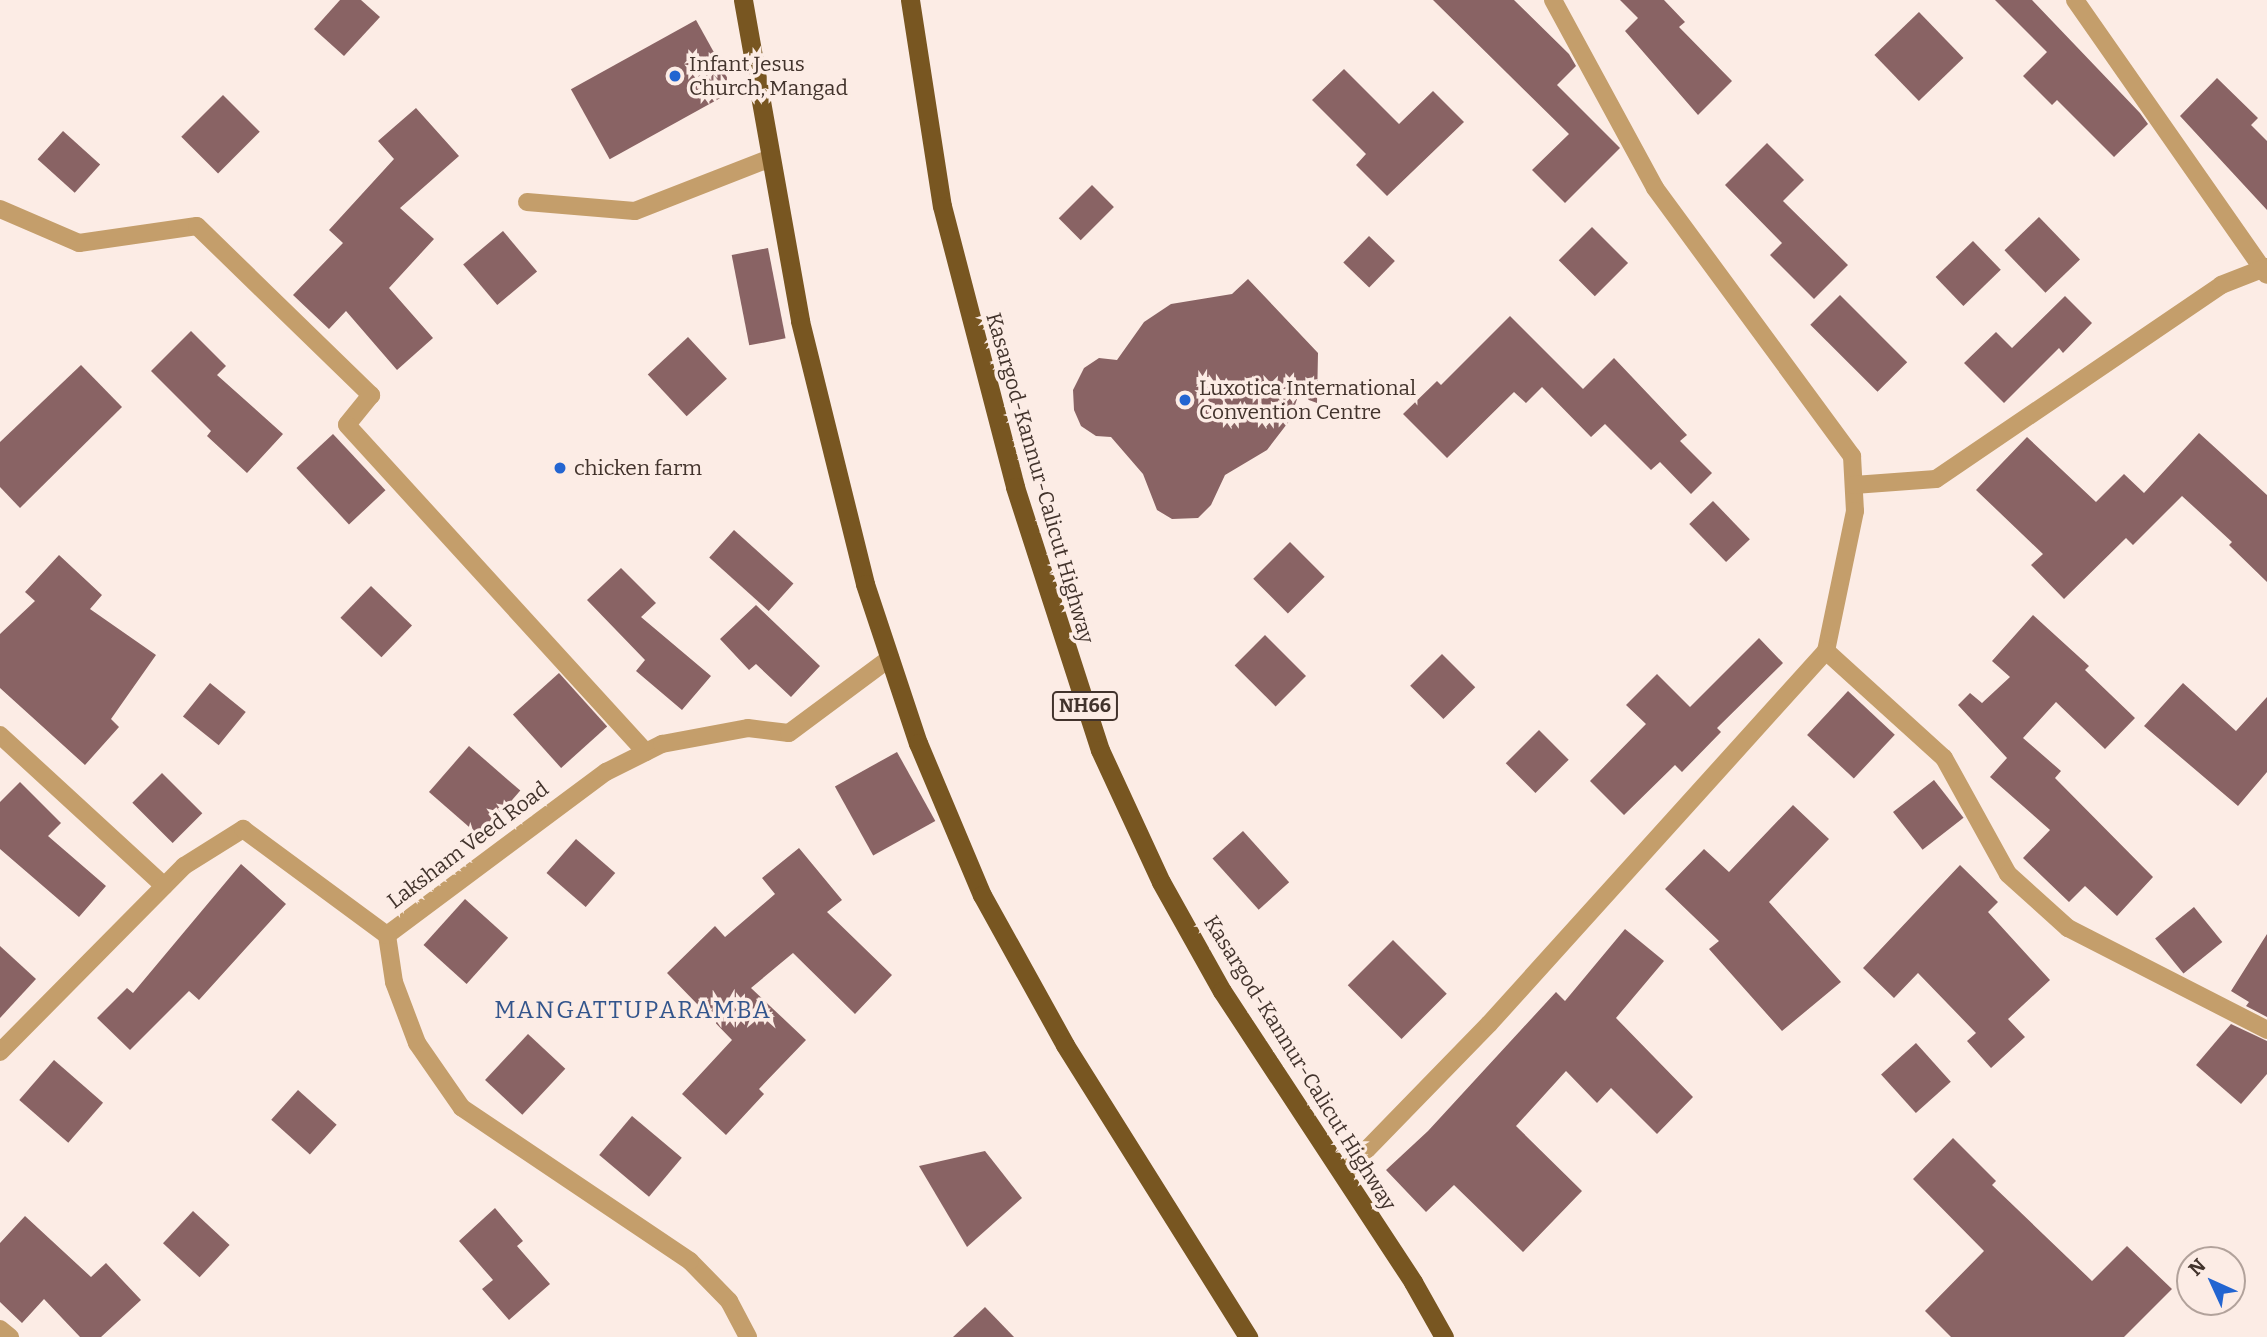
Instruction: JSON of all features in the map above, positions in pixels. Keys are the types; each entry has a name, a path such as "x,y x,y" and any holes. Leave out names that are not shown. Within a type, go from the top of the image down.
{"highway":[{"path":"743,0 800,321 865,584 918,743 982,895 1072,1056 1248,1337"},
{"name":"Kasargod-Kannur-Calicut Highway","path":"910,0 942,206 1015,487 1100,750 1161,882 1215,979 1343,1174 1444,1337"}],"street":[{"path":"1343,1174 1489,1024 1826,651 1855,511 1852,456 1655,188 1553,0"},
{"path":"1854,485 1936,479 2221,285 2265,271 2076,0"},
{"path":"527,202 635,211 771,158"},
{"path":"0,209 79,243 197,226 371,395 348,425 646,752"},
{"path":"1826,651 1944,758 2007,874 2068,928 2267,1030"},
{"name":"Laksham Veed Road","path":"748,1337 729,1301 690,1261 641,1224 512,1146 462,1108 417,1043 394,982 387,935 606,772 662,744 748,728 789,733 890,658"},
{"path":"0,735 164,886"},
{"path":"0,1052 184,866 243,830 387,935"},
{"path":"0,1329 10,1337"}],"building":[{"path":"340,0 361,0 380,17 344,56 314,29"},
{"path":"1433,0 1514,0 1569,54 1576,66 1557,85 1620,148 1565,203 1532,170 1569,134"},
{"path":"1620,0 1664,0 1685,22 1679,27 1732,81 1698,115 1625,31 1638,18"},
{"path":"1995,0 2032,0 2140,113 2148,124 2114,157 2057,100 2052,105 2023,76 2047,52"},
{"path":"1919,12 1963,58 1919,101 1874,55"},
{"path":"696,20 735,90 610,159 571,89"},
{"path":"1344,69 1399,124 1433,91 1464,122 1387,196 1356,165 1366,154 1312,100"},
{"path":"2217,78 2258,118 2251,125 2267,141 2267,210 2180,116"},
{"path":"223,95 260,132 218,173 181,137"},
{"path":"416,108 459,156 400,208 434,239 389,288 433,338 397,370 346,311 329,329 293,295 343,243 329,230 394,159 378,141"},
{"path":"63,131 100,164 75,193 38,159"},
{"path":"1767,143 1804,180 1783,201 1848,265 1814,299 1770,255 1782,243 1725,185"},
{"path":"1092,185 1114,207 1081,240 1059,218"},
{"path":"2039,217 2080,259 2045,293 2004,250"},
{"path":"1592,227 1628,263 1595,296 1559,260"},
{"path":"503,231 537,272 497,305 463,264"},
{"path":"1369,236 1395,261 1369,288 1343,263"},
{"path":"1973,241 2001,270 1963,306 1936,277"},
{"path":"768,248 786,338 749,345 732,255"},
{"name":"Luxotica International Convention Centre","path":"1248,279 1318,353 1317,403 1298,396 1290,420 1267,450 1225,475 1211,505 1198,518 1172,519 1157,510 1143,474 1111,437 1096,436 1081,426 1074,410 1073,390 1084,368 1099,358 1117,360 1144,322 1171,304 1232,294"},
{"path":"1840,295 1907,362 1877,392 1810,325"},
{"path":"2065,296 2092,323 2063,353 2059,348 2004,403 1964,363 1996,332 2012,348"},
{"path":"1510,316 1583,389 1614,358 1687,435 1680,441 1712,473 1691,494 1660,462 1651,470 1605,424 1591,437 1542,387 1526,403 1514,392 1447,458 1403,414 1437,381 1441,385"},
{"path":"191,331 226,366 217,375 283,434 247,473 207,436 211,431 151,371"},
{"path":"688,337 727,379 687,416 648,375"},
{"path":"81,365 122,407 20,508 0,487 0,442"},
{"path":"2199,433 2267,495 2267,582 2229,545 2232,542 2182,496 2133,545 2126,538 2064,599 2031,565 2043,554 1976,490 2027,437 2096,502 2124,474 2144,493"},
{"path":"333,434 386,490 349,524 296,468"},
{"path":"1713,501 1750,539 1726,562 1689,524"},
{"path":"734,530 793,584 769,611 709,557"},
{"path":"1290,542 1325,577 1288,613 1253,579"},
{"path":"59,555 102,595 90,609 156,655 111,719 119,727 85,765 0,688 0,634 35,601 25,592"},
{"path":"621,568 656,603 641,617 711,676 682,710 636,671 645,660 587,600"},
{"path":"371,586 412,626 381,657 340,618"},
{"path":"756,605 820,666 791,697 756,664 749,670 720,639"},
{"path":"2033,615 2089,666 2085,670 2135,718 2105,749 2056,702 2023,738 2061,771 2055,778 2153,877 2117,916 2085,886 2069,902 2023,858 2050,830 1990,777 2007,758 1958,705 1970,693 1982,703 2010,677 1992,661"},
{"path":"1265,635 1306,676 1276,706 1235,665"},
{"path":"1759,638 1783,663 1717,728 1721,732 1682,772 1675,765 1624,815 1590,781 1646,724 1626,705 1657,674 1690,707"},
{"path":"1442,654 1475,687 1443,719 1410,686"},
{"path":"559,673 607,727 561,768 513,714"},
{"path":"210,683 246,712 219,745 183,716"},
{"path":"2183,683 2236,731 2267,697 2267,772 2238,806 2144,726"},
{"path":"1848,691 1895,735 1854,779 1807,735"},
{"path":"1539,730 1569,760 1535,793 1506,763"},
{"path":"469,746 520,791 480,837 429,792"},
{"path":"897,752 935,821 873,856 835,786"},
{"path":"162,773 202,813 173,843 132,803"},
{"path":"1934,780 1964,818 1923,850 1893,812"},
{"path":"20,782 61,823 48,836 106,886 79,917 0,849 0,802"},
{"path":"1793,805 1829,839 1769,902 1841,982 1782,1031 1709,949 1719,941 1665,889 1704,849 1729,872"},
{"path":"1243,831 1289,882 1259,910 1213,858"},
{"path":"576,839 615,873 586,907 546,873"},
{"path":"799,848 842,900 827,912 892,975 855,1014 793,953 751,988 806,1040 759,1089 764,1094 726,1135 682,1094 732,1040 667,973 715,926 725,937 775,894 762,878"},
{"path":"241,864 286,904 199,1000 189,991 130,1050 97,1018 127,988 133,993"},
{"path":"1960,865 1998,902 1988,912 2050,980 2008,1019 2025,1037 1991,1068 1967,1041 1976,1033 1918,973 1894,998 1863,968"},
{"path":"465,899 508,938 467,984 424,945"},
{"path":"2194,907 2222,942 2183,973 2155,938"},
{"path":"1625,929 1664,961 1616,1018 1693,1097 1657,1134 1611,1088 1597,1103 1566,1071 1516,1126 1582,1191 1523,1252 1454,1185 1426,1212 1386,1170 1428,1131 1556,992 1565,1001"},
{"path":"2267,934 2267,1017 2246,1006 2249,1002 2231,991"},
{"path":"1393,940 1447,994 1401,1039 1348,985"},
{"path":"0,946 36,979 0,1018"},
{"path":"2231,1024 2267,1041 2267,1074 2241,1104 2196,1065"},
{"path":"528,1034 565,1069 522,1115 485,1080"},
{"path":"1916,1043 1951,1082 1916,1113 1881,1074"},
{"path":"54,1060 103,1103 68,1143 19,1100"},
{"path":"298,1090 337,1125 310,1155 271,1120"},
{"path":"632,1116 682,1158 649,1197 599,1155"},
{"path":"1953,1138 1996,1181 1992,1185 2092,1281 2127,1246 2172,1289 2124,1337 1951,1337 1925,1311 1984,1251 1913,1179"},
{"path":"985,1151 1022,1198 967,1247 919,1166"},
{"path":"495,1208 523,1241 517,1246 550,1284 509,1320 482,1289 493,1280 459,1241"},
{"path":"193,1211 230,1245 200,1277 163,1243"},
{"path":"25,1216 91,1277 106,1263 141,1300 101,1337 80,1337 44,1299 22,1323 0,1302 0,1243"},
{"path":"985,1307 1014,1337 953,1337"}],"place":[{"name":"Infant Jesus Church, Mangad","path":"675,76"},
{"name":"Luxotica International Convention Centre","path":"1185,400"},
{"name":"chicken farm","path":"560,468"}],"district":[{"name":"MANGATTUPARAMBA","path":"633,1011"}]}
